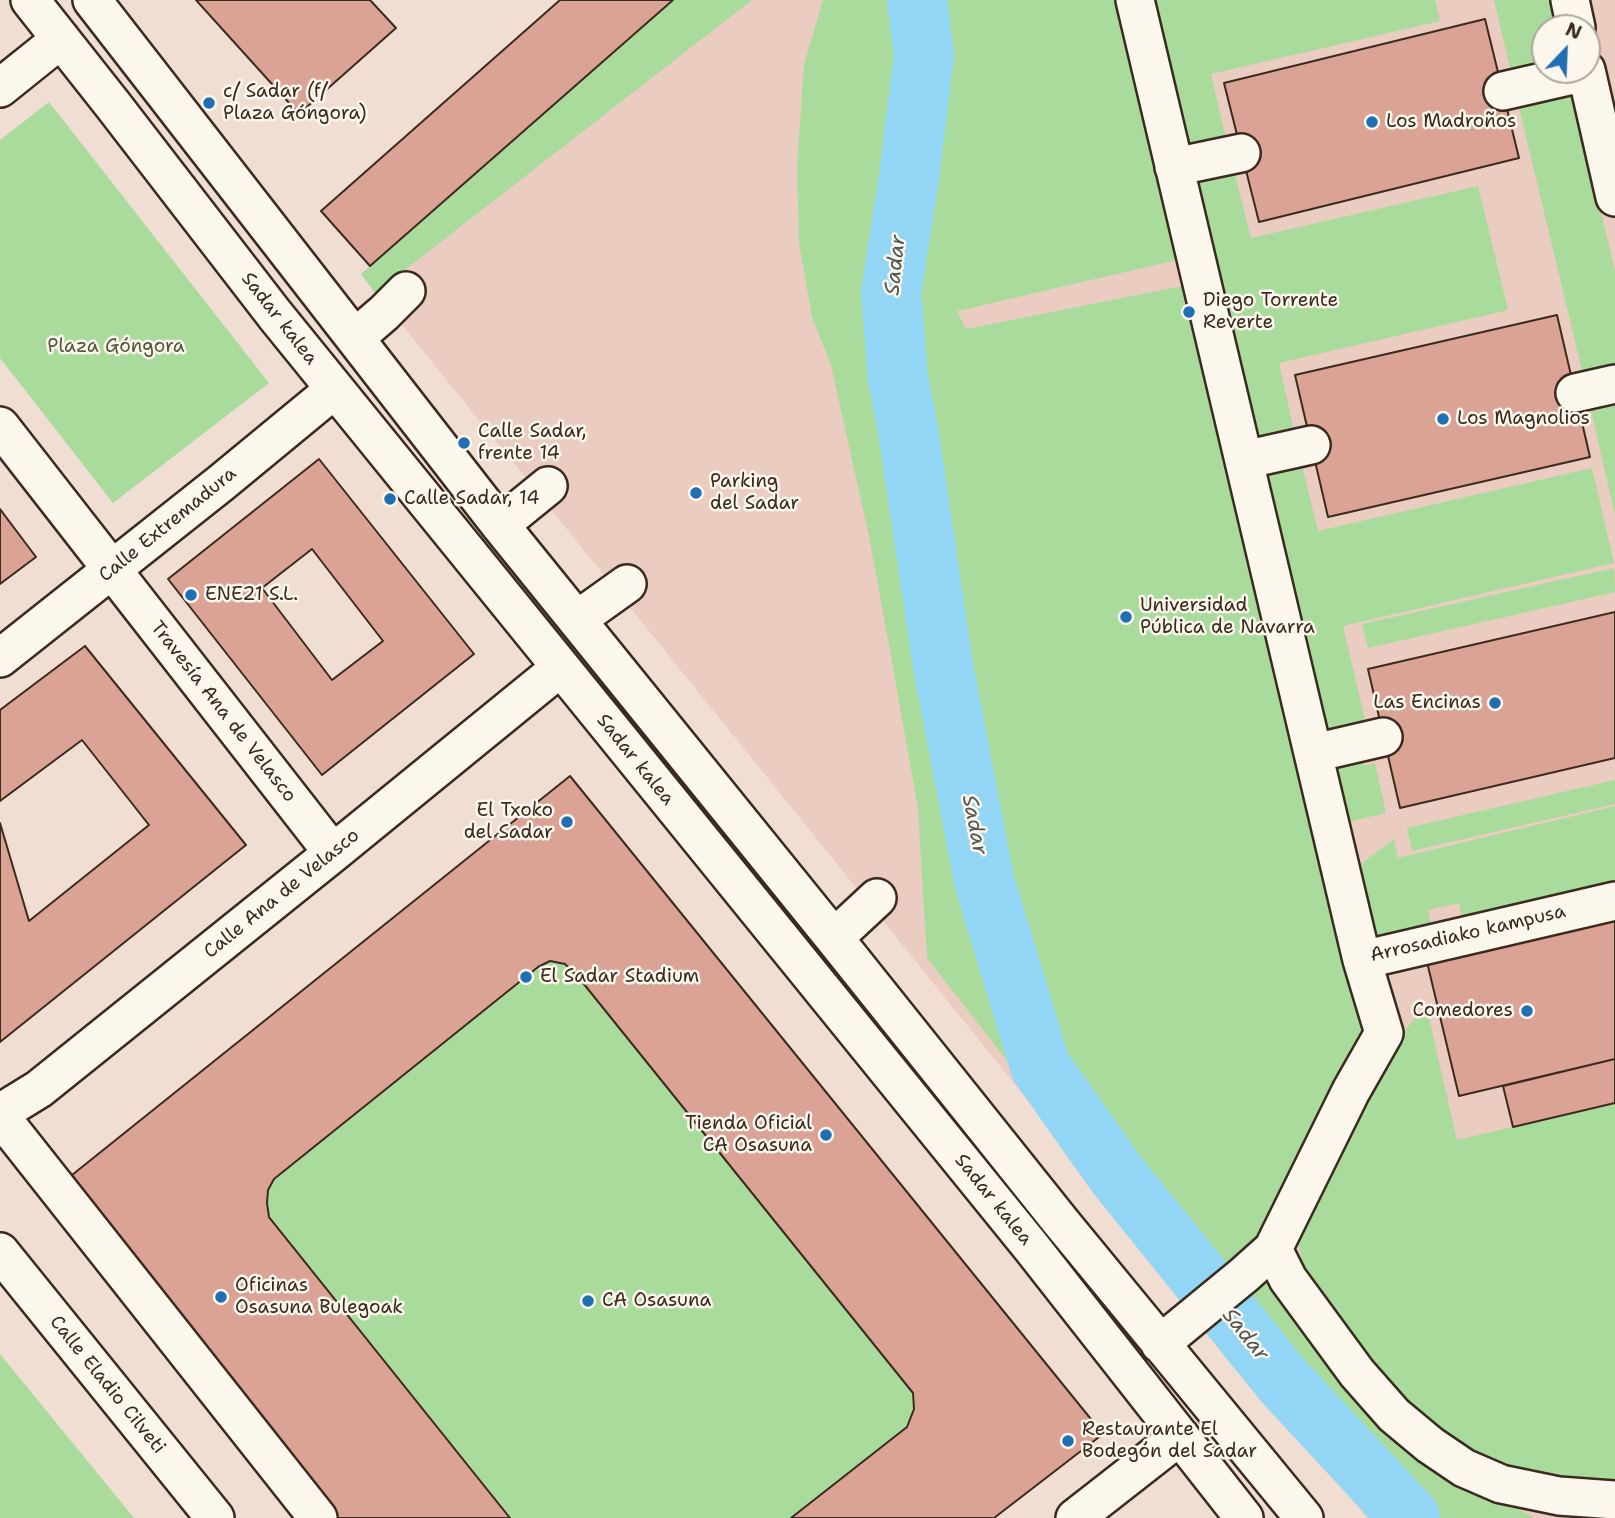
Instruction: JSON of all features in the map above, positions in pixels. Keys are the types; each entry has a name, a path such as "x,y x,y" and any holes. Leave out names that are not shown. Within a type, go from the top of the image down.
{"street":[{"name":"Sadar kalea","path":"30,0 275,315 1015,1226 1244,1518"},
{"name":"Sadar kalea","path":"92,0 500,525 1160,1344 1304,1518"},
{"name":"Arrosadiako kampusa","path":"1135,0 1362,960 1615,901"},
{"path":"0,88 61,39"},
{"path":"1503,91 1532,84"},
{"path":"1589,84 1615,197"},
{"path":"1174,167 1241,153"},
{"path":"355,338 406,291"},
{"path":"1575,393 1615,384"},
{"name":"Calle Extremadura","path":"0,659 335,389"},
{"path":"0,426 112,571"},
{"path":"1244,460 1311,445"},
{"path":"500,525 548,486"},
{"name":"Travesía Ana de Velasco","path":"112,571 332,853"},
{"path":"578,619 627,584"},
{"name":"Calle Ana de Velasco","path":"0,1115 39,1089 560,668"},
{"path":"1314,753 1384,737"},
{"path":"834,938 877,898"},
{"path":"1160,1344 1273,1249 1351,1091 1384,1033 1362,960"},
{"path":"0,1115 318,1518"},
{"path":"1273,1249 1288,1279 1357,1373 1394,1415 1430,1445 1464,1468 1501,1484 1559,1496 1615,1500"},
{"name":"Calle Eladio Cilveti","path":"0,1252 215,1518"},
{"path":"1075,1518 1180,1436"}],"shaded area":[{"name":"Universidad Pública de Navarra","path":"673,0 1615,0 1615,1518 1367,1518 361,274"}],"green space":[{"path":"673,0 752,0 375,293 361,274"},
{"path":"823,0 1125,0 1186,258 957,311 966,329 1193,284 1371,1027 1276,1285 1511,1504 1534,1518 1374,1518 1169,1268 927,958 918,809 891,656 869,536 831,365 812,317 799,243 797,167 804,65"},
{"path":"1146,0 1435,0 1440,21 1211,74 1228,148 1183,158"},
{"path":"1494,0 1549,0 1552,14 1531,14 1531,74 1513,80"},
{"path":"1571,87 1615,271 1615,372 1584,379 1517,99"},
{"name":"Plaza Góngora","path":"49,102 269,383 113,503 0,358 0,140"},
{"path":"1235,174 1251,238 1478,186 1508,310 1279,363 1296,440 1250,450 1187,185"},
{"path":"1615,396 1615,515 1589,402"},
{"path":"1301,461 1318,531 1592,468 1614,563 1343,626 1366,724 1320,735 1258,471"},
{"path":"1614,568 1615,592 1368,648 1362,624"},
{"path":"1361,754 1364,766 1375,763 1386,813 1338,824 1326,763"},
{"name":"El Sadar Stadium","path":"570,776 1103,1434 994,1518 331,1518 67,1179"},
{"path":"1615,780 1615,804 1412,851 1407,828"},
{"path":"1615,806 1615,887 1463,923 1459,903 1428,910 1432,930 1368,945 1351,871 1394,839 1398,858"},
{"path":"1426,1005 1457,1140 1615,1103 1615,1486 1559,1483 1488,1465 1436,1436 1333,1324 1304,1266 1296,1235 1387,1052"},
{"path":"0,1354 134,1518 0,1518"}],"building":[{"path":"196,0 370,0 396,28 299,114"},
{"path":"560,0 673,0 370,266 321,211"},
{"name":"Los Madroños","path":"1485,19 1519,158 1259,222 1224,83"},
{"name":"Los Magnolios","path":"1557,315 1590,457 1328,517 1295,375"},
{"path":"319,459 474,654 322,775 168,579","holes":["312,549 383,641 332,680 262,588"]},
{"path":"0,509 36,557 0,584"},
{"name":"Las Encinas","path":"1615,612 1615,758 1400,808 1368,669"},
{"path":"85,646 246,845 0,1042 0,823 29,921 149,825 82,740 0,801 0,710"},
{"path":"570,776 1103,1434 994,1518 791,1518 907,1427 914,1409 913,1393 565,964 550,961 538,967 274,1179 268,1190 269,1217 510,1518 331,1518 67,1179"},
{"name":"Comedores","path":"1615,918 1615,1059 1459,1096 1427,962"},
{"path":"1615,1059 1615,1103 1513,1127 1503,1086"}],"waterway":[{"name":"Sadar","path":"917,0 924,55 891,293 898,378 943,666 984,880 1040,1066 1117,1175 1284,1382 1410,1518"}],"place":[{"name":"c/ Sadar (f/ Plaza Góngora)","path":"209,103"},
{"name":"Los Madroños","path":"1372,122"},
{"name":"Diego Torrente Reverte","path":"1189,312"},
{"name":"Los Magnolios","path":"1443,419"},
{"name":"Calle Sadar, frente 14","path":"464,443"},
{"name":"Parking del Sadar","path":"696,493"},
{"name":"Calle Sadar, 14","path":"390,499"},
{"name":"ENE21 S.L.","path":"191,595"},
{"name":"Universidad Pública de Navarra","path":"1126,617"},
{"name":"Las Encinas","path":"1495,703"},
{"name":"El Txoko del Sadar","path":"567,822"},
{"name":"El Sadar Stadium","path":"526,977"},
{"name":"Comedores","path":"1527,1011"},
{"name":"Tienda Oficial CA Osasuna","path":"826,1135"},
{"name":"Oficinas Osasuna Bulegoak","path":"221,1297"},
{"name":"CA Osasuna","path":"588,1301"},
{"name":"Restaurante El Bodegón del Sadar","path":"1068,1441"}]}
